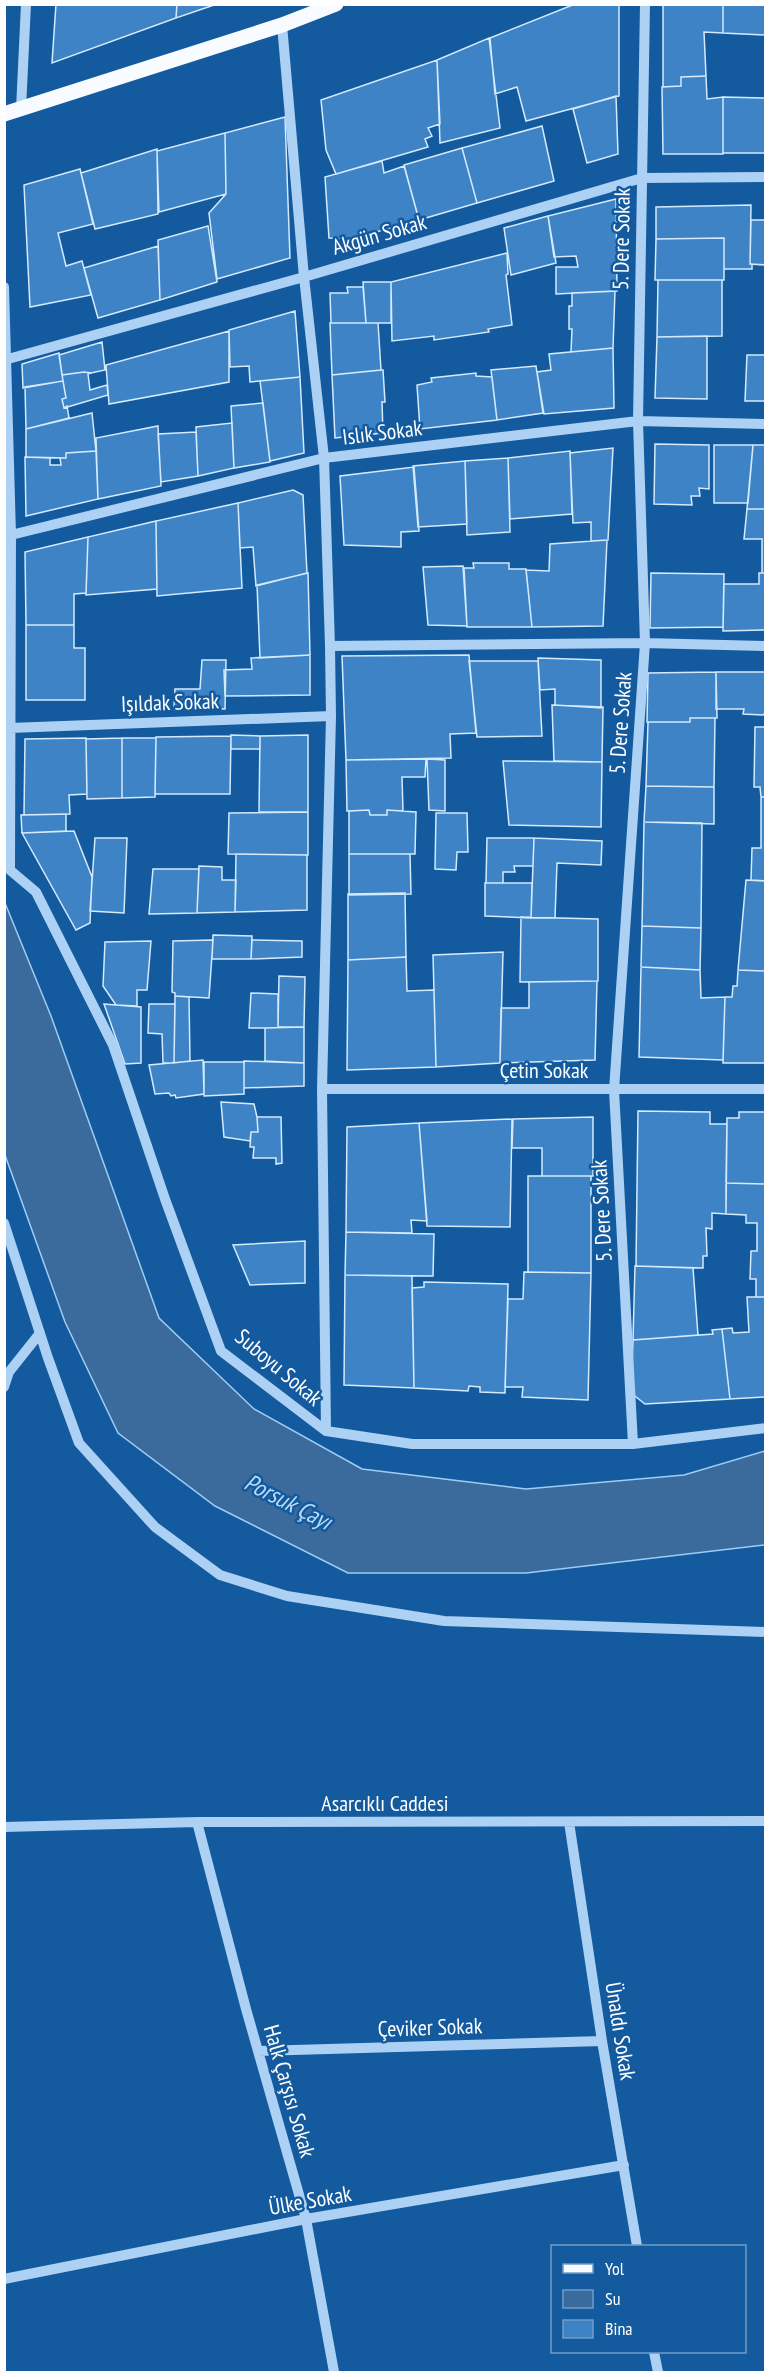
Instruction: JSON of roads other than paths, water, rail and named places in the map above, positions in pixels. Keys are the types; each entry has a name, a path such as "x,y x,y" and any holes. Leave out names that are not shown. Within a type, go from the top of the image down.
{"main road":[{"path":"4,114 282,25 336,4"}],"street":[{"path":"21,109 26,4"},
{"name":"5. Dere Sokak","path":"633,1444 614,1090 645,643 638,421 645,4"},
{"path":"282,25 304,277 324,459 330,646 331,716 322,1089 326,1431"},
{"name":"Akgün Sokak","path":"8,359 304,277 642,178 765,177"},
{"path":"4,287 8,359 11,535 7,867"},
{"name":"Islık Sokak","path":"11,535 324,459 638,421 765,424"},
{"path":"330,646 645,643 765,646"},
{"name":"Işıldak Sokak","path":"10,728 331,716"},
{"name":"Suboyu Sokak","path":"7,867 36,892 113,1045 165,1199 221,1351 326,1431 412,1444 633,1444 765,1428"},
{"name":"Çetin Sokak","path":"322,1089 765,1089"},
{"path":"4,1223 39,1333 79,1443 155,1527 220,1575 287,1596 444,1621 765,1632"},
{"path":"4,1387 9,1372 39,1333"},
{"name":"Asarcıklı Caddesi","path":"4,1827 196,1822 765,1821"},
{"name":"Halk Çarşısı Sokak","path":"196,1822 306,2219 334,2373"},
{"name":"Ünaldı Sokak","path":"569,1822 602,2041 637,2245"},
{"name":"Çeviker Sokak","path":"259,2051 602,2041"},
{"name":"Ülke Sokak","path":"4,2279 306,2219 624,2165"},
{"path":"654,2353 658,2373"}],"water":[{"name":"Porsuk Çayı","path":"5,903 51,1016 159,1318 254,1409 362,1469 526,1489 684,1475 765,1451 765,1545 526,1573 348,1573 215,1506 118,1433 65,1322 5,1155"}]}
